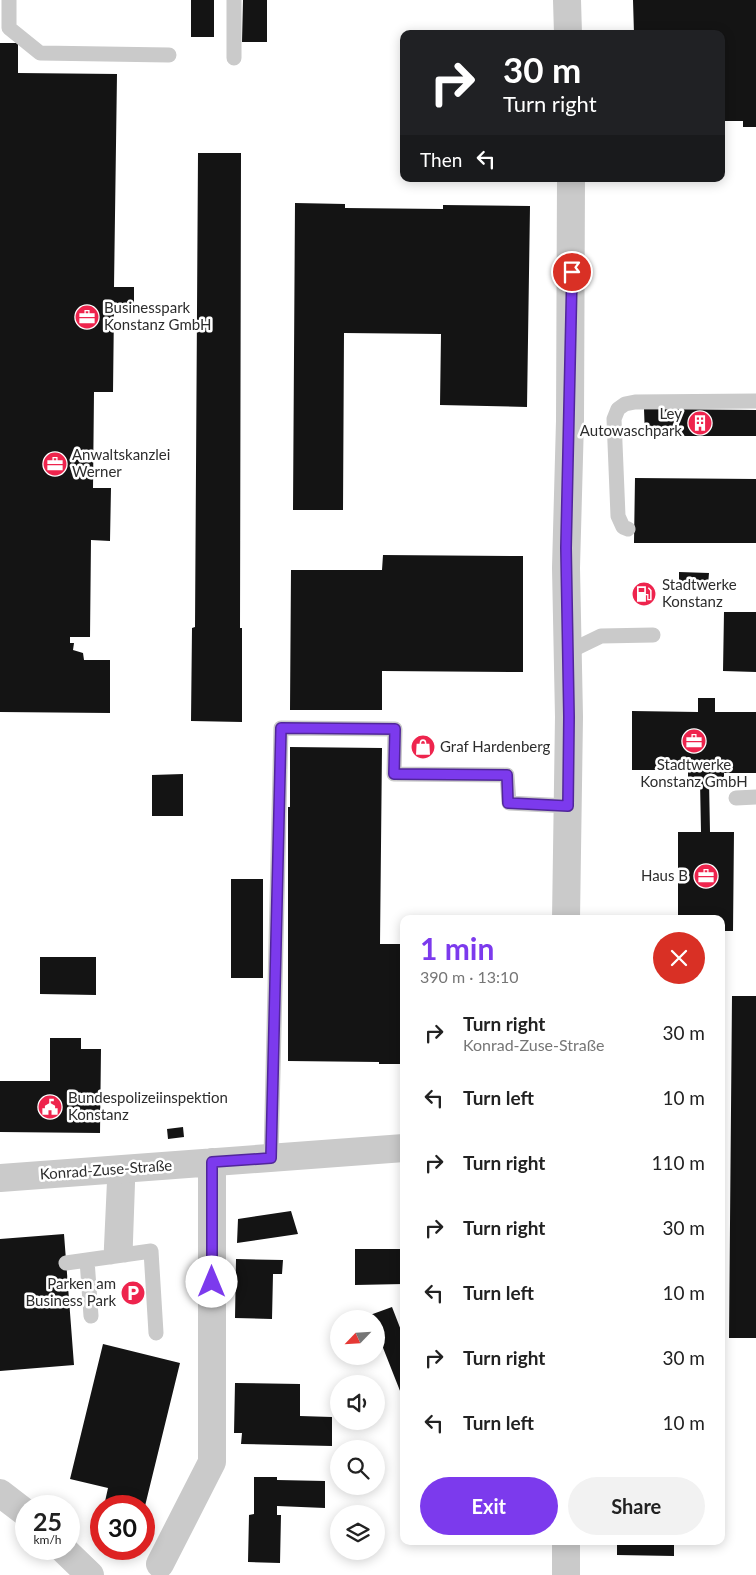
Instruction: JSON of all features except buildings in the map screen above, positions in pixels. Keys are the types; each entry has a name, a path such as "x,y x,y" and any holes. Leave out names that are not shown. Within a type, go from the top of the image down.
{"street":[{"path":"567,0 568,30"},
{"path":"566,915 569,717 566,558 570,421 571,182"},
{"name":"Konrad-Zuse-Straße","path":"0,1178 400,1148"},
{"path":"160,1564 212,1462 212,1162"},
{"path":"0,1493 15,1505"},
{"path":"566,1545 566,1575"},
{"path":"75,1560 90,1575"}],"lane":[{"path":"9,0 4,28 40,53 169,55"},
{"path":"234,0 234,58"},
{"path":"628,530 623,527 618,516 614,419 618,409 626,404 645,401 756,401"},
{"path":"568,652 601,636 653,635"},
{"path":"271,1158 281,728 395,729 394,774 507,775 508,803 568,806"},
{"path":"736,798 756,798"},
{"path":"118,1256 122,1170"},
{"path":"66,1264 150,1251 156,1333"},
{"path":"87,1260 92,1316"}],"place":[{"name":"Businesspark Konstanz GmbH","path":"87,317"},
{"name":"Ley Autowaschpark","path":"700,423"},
{"name":"Anwaltskanzlei Werner","path":"55,464"},
{"name":"Stadtwerke Konstanz","path":"644,594"},
{"name":"Stadtwerke Konstanz GmbH","path":"694,741"},
{"name":"Graf Hardenberg","path":"423,747"},
{"name":"Haus B","path":"706,876"},
{"name":"Bundespolizeiinspektion Konstanz","path":"50,1107"},
{"name":"Parken am Business Park","path":"133,1293"}],"route":[{"path":"212,1282 212,1162 271,1158 281,728 395,729 394,774 507,775 508,803 568,806 569,717 566,548 572,272"}]}
